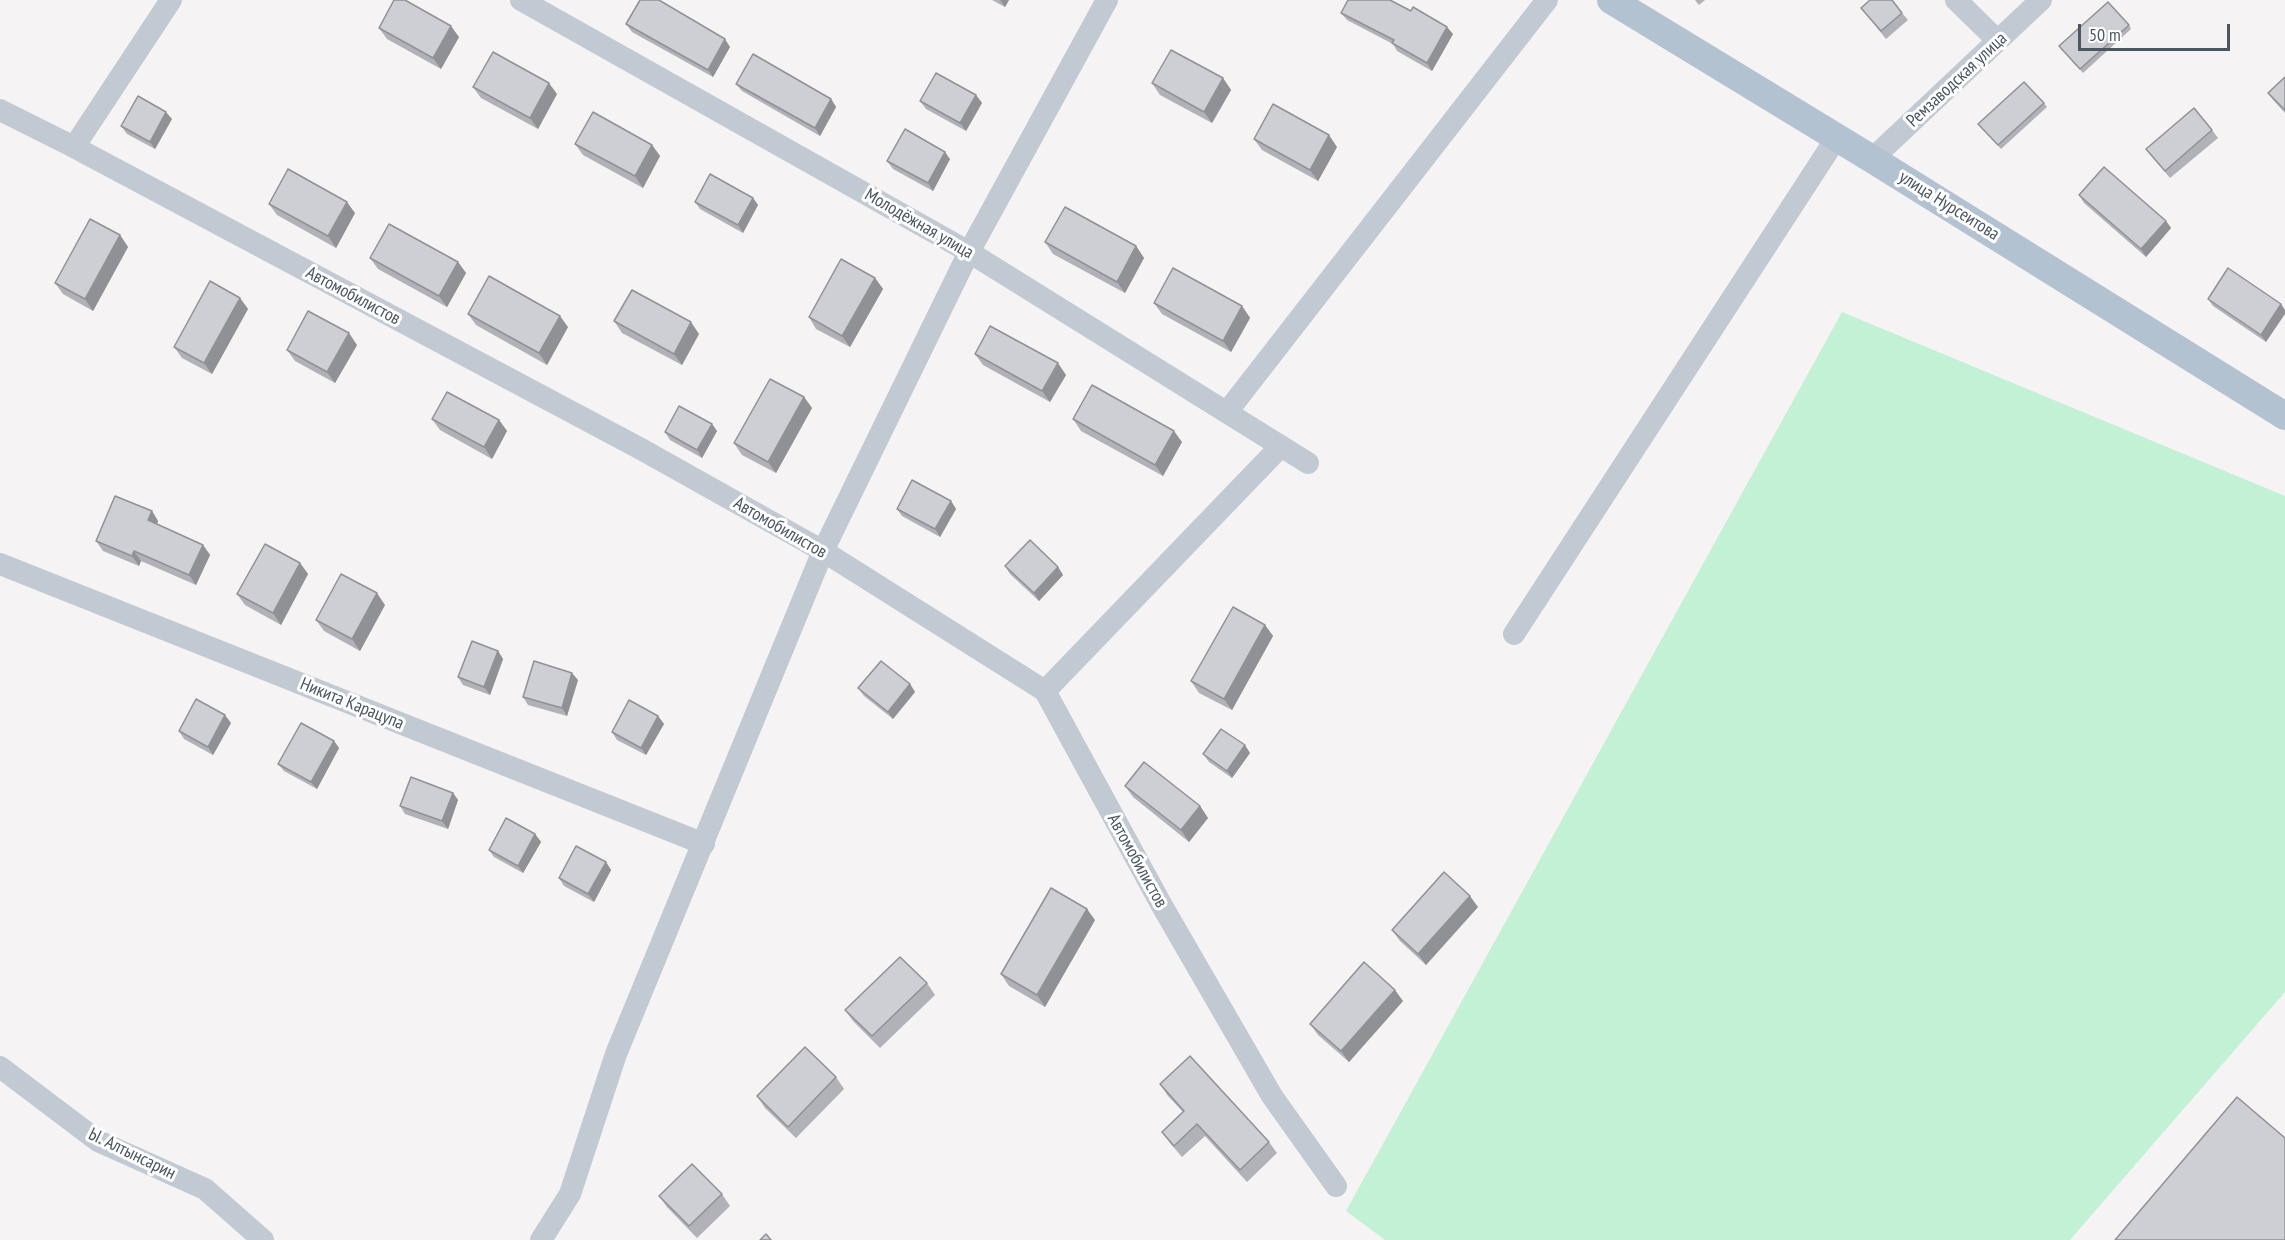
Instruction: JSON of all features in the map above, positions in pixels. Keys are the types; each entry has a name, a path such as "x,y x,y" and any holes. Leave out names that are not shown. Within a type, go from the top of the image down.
{"main road":[{"name":"улица Нурсеитова","path":"1611,0 2285,416"}],"street":[{"path":"74,147 171,0"},
{"name":"Молодёжная улица","path":"522,0 969,252 1308,463"},
{"path":"541,1240 570,1194 616,1054 823,551 969,252 1107,0"},
{"path":"1227,412 1547,0"},
{"path":"1956,0 1998,41"},
{"name":"Ремзаводская улица","path":"1872,159 2041,0"},
{"name":"Автомобилистов","path":"0,110 74,147 630,444 823,551 1045,691 1161,904 1262,1078 1336,1186"},
{"path":"1514,634 1836,137"},
{"path":"1045,691 1281,446"},
{"name":"Никита Карацупа","path":"0,564 704,844"},
{"name":"Ы. Алтынсарин","path":"0,1067 98,1141 205,1189 263,1240"}],"green space":[{"path":"1842,312 2285,496 2285,992 2070,1240 1385,1240 1346,1211"}],"building":[{"path":"394,0 405,0 451,26 433,58 379,28"},
{"path":"640,0 659,0 725,39 708,70 626,24"},
{"path":"1348,0 1390,0 1411,11 1413,7 1447,27 1427,63 1392,43 1394,40 1341,13"},
{"path":"1870,0 1892,0 1902,13 1881,31 1861,8"},
{"path":"2108,2 2129,25 2080,69 2059,46"},
{"path":"1171,50 1223,78 1204,112 1152,83"},
{"path":"493,52 549,83 530,118 473,87"},
{"path":"753,54 831,99 815,128 736,84"},
{"path":"936,73 976,95 960,123 920,101"},
{"path":"2285,77 2285,110 2268,93"},
{"path":"2024,82 2044,103 1998,145 1978,124"},
{"path":"138,96 166,112 150,142 121,126"},
{"path":"1273,104 1329,135 1310,170 1254,139"},
{"path":"2194,108 2212,130 2165,171 2146,149"},
{"path":"593,112 652,145 635,176 575,144"},
{"path":"905,129 945,152 928,183 887,161"},
{"path":"2104,167 2166,221 2141,249 2079,195"},
{"path":"288,169 347,202 328,236 269,204"},
{"path":"710,174 753,198 738,225 695,202"},
{"path":"1065,207 1136,246 1117,282 1045,242"},
{"path":"90,219 120,235 85,299 55,283"},
{"path":"389,224 458,262 439,296 370,258"},
{"path":"841,259 875,278 842,336 809,317"},
{"path":"1173,268 1242,306 1223,341 1154,303"},
{"path":"2228,268 2281,304 2261,335 2208,299"},
{"path":"489,276 560,316 539,353 468,314"},
{"path":"210,281 240,298 204,363 174,347"},
{"path":"632,290 691,322 674,354 614,321"},
{"path":"308,311 349,333 327,372 287,350"},
{"path":"990,326 1058,363 1042,391 975,354"},
{"path":"770,379 804,397 768,462 734,443"},
{"path":"1092,385 1174,431 1155,465 1073,419"},
{"path":"447,392 499,420 484,447 432,419"},
{"path":"679,406 712,424 697,450 665,432"},
{"path":"912,480 951,501 935,529 897,509"},
{"path":"115,496 152,511 148,520 203,545 189,575 134,551 132,556 96,541"},
{"path":"1030,540 1058,567 1034,593 1005,566"},
{"path":"265,544 300,563 273,613 237,594"},
{"path":"341,574 377,593 352,639 316,620"},
{"path":"1233,607 1265,625 1224,699 1191,681"},
{"path":"472,641 498,651 484,687 458,677"},
{"path":"534,661 572,673 562,708 523,697"},
{"path":"881,661 910,684 888,712 858,688"},
{"path":"196,699 225,715 208,747 179,731"},
{"path":"629,700 658,716 641,748 612,732"},
{"path":"301,723 334,741 311,782 278,764"},
{"path":"1221,729 1245,745 1227,771 1203,754"},
{"path":"1144,762 1200,806 1181,830 1125,786"},
{"path":"411,777 453,793 442,821 400,806"},
{"path":"506,818 535,834 518,866 489,850"},
{"path":"576,846 606,862 588,894 559,878"},
{"path":"1444,872 1470,896 1418,954 1392,930"},
{"path":"1051,888 1087,909 1037,995 1001,974"},
{"path":"900,957 927,983 872,1036 845,1010"},
{"path":"1364,962 1395,990 1341,1051 1310,1024"},
{"path":"805,1047 836,1077 788,1127 757,1096"},
{"path":"1190,1056 1269,1142 1240,1170 1197,1124 1174,1146 1162,1132 1184,1111 1160,1084"},
{"path":"2237,1097 2285,1138 2285,1240 2115,1240"},
{"path":"692,1164 722,1194 689,1226 659,1196"},
{"path":"766,1234 771,1240 760,1240"}]}
